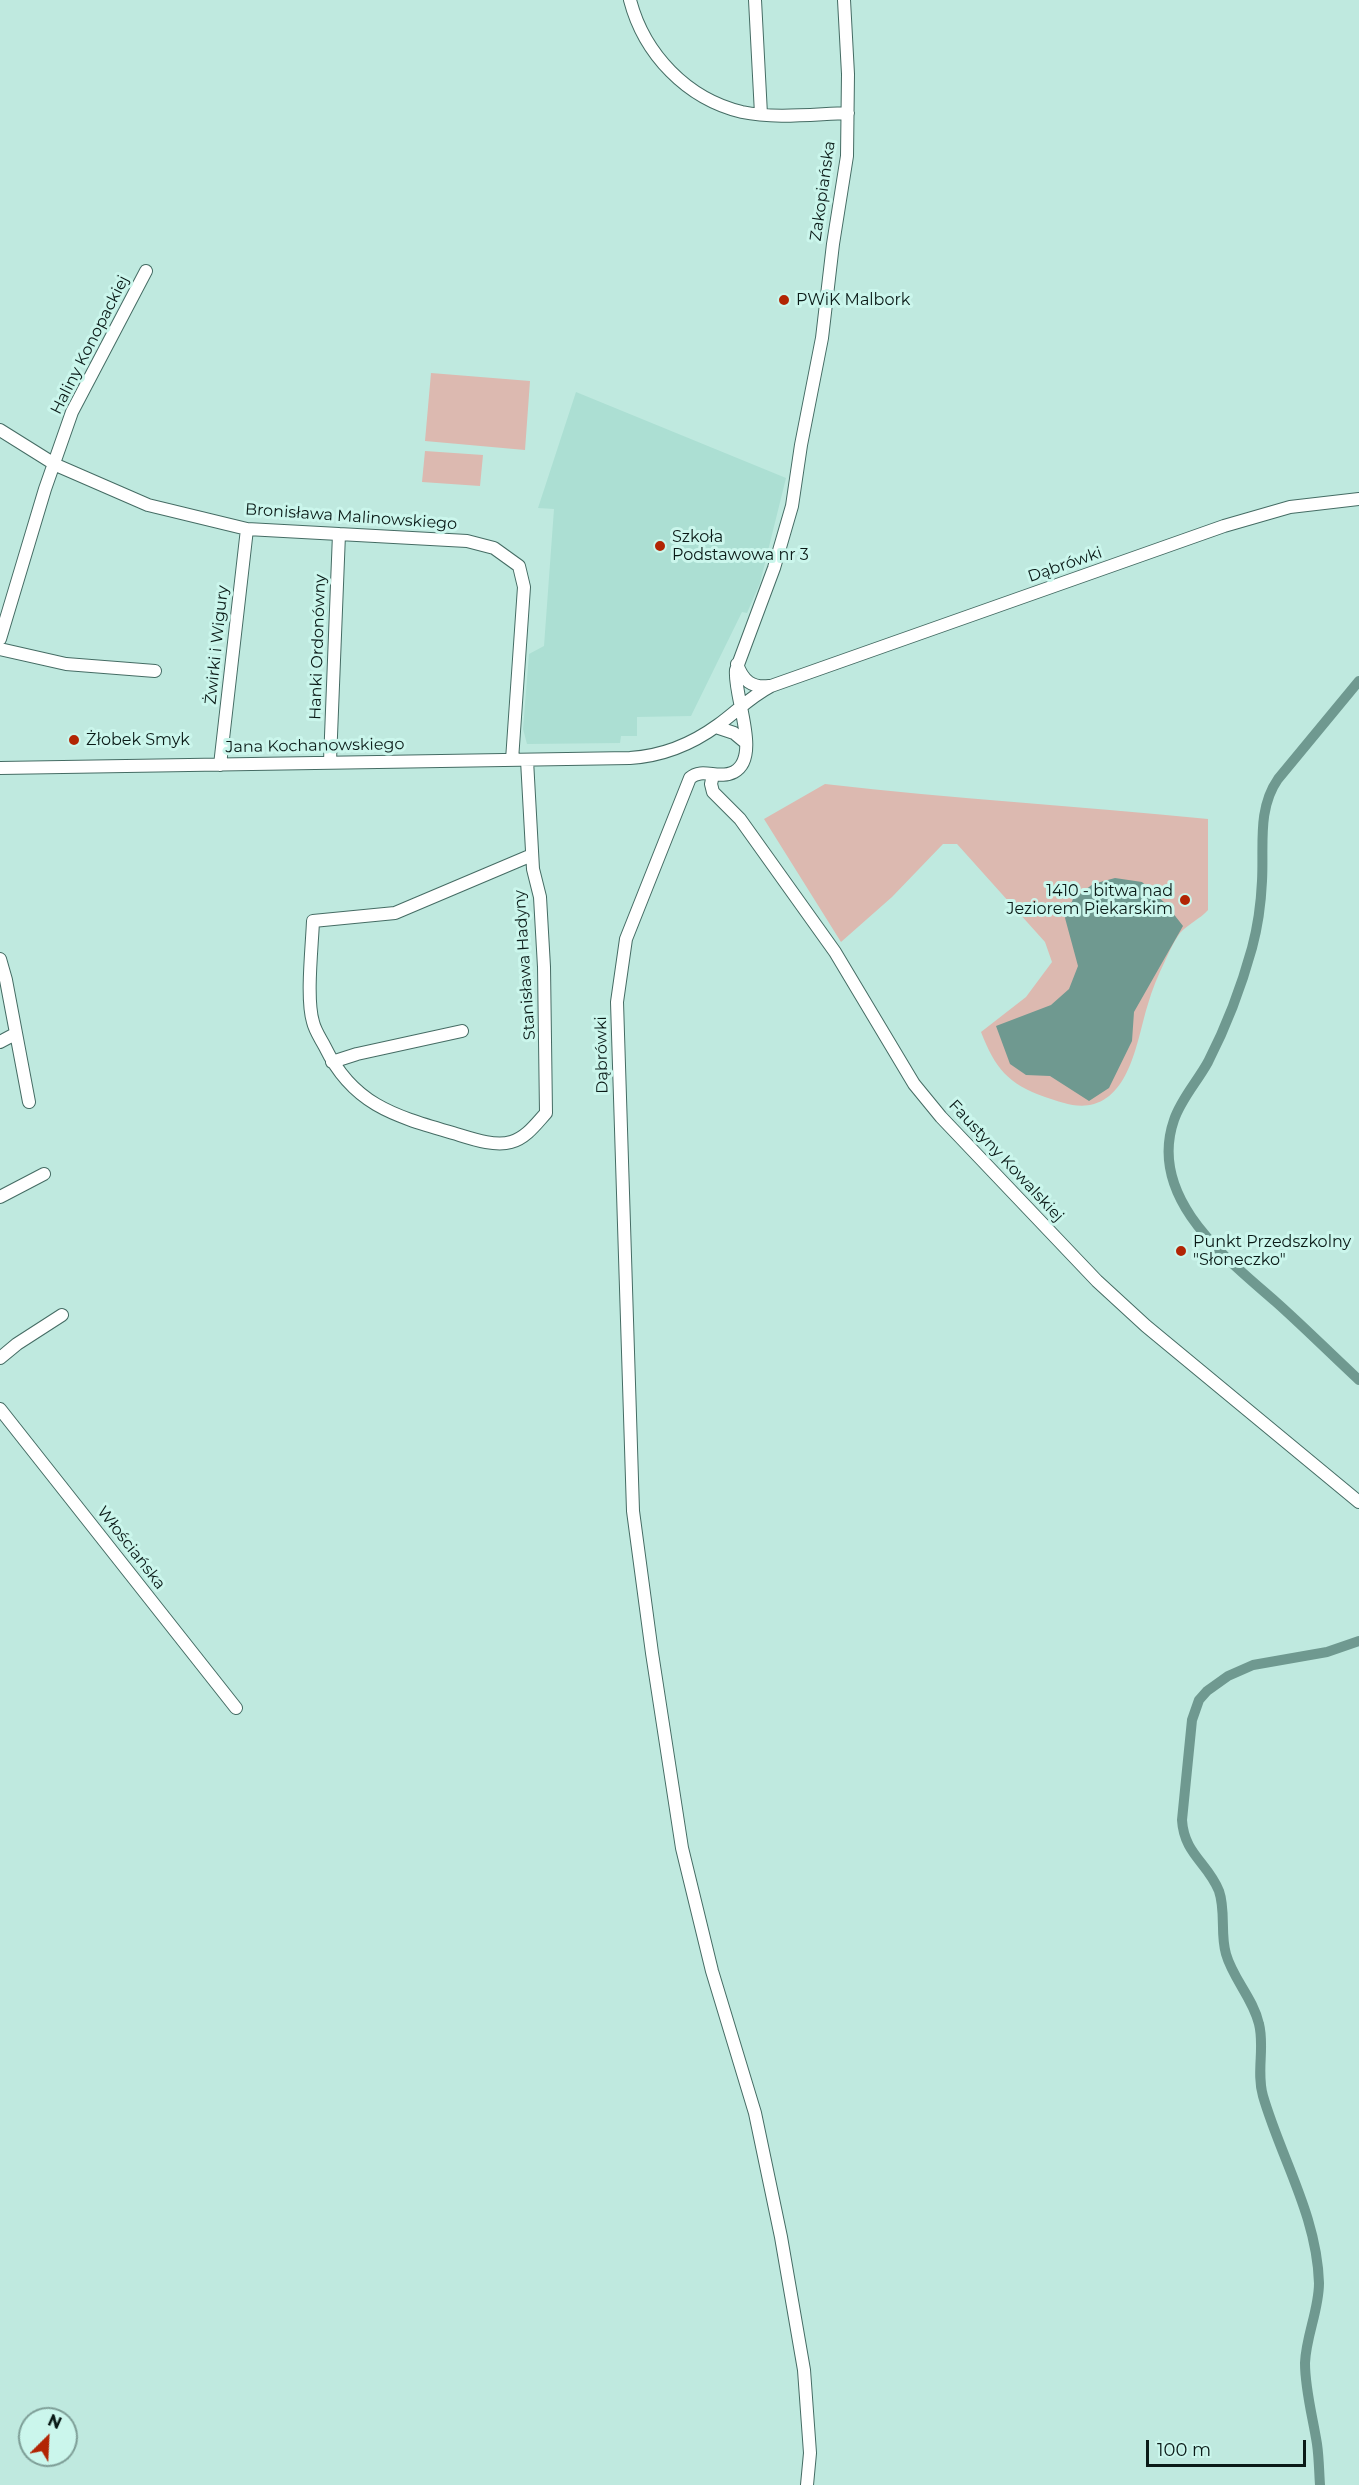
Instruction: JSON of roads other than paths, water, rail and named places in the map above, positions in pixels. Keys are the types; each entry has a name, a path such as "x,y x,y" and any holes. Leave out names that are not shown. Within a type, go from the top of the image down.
{"street":[{"path":"630,0 643,35 656,56 690,88 713,101 741,112 761,114 848,113"},
{"path":"755,0 761,114"},
{"name":"Zakopiańska","path":"737,664 774,568 792,506 801,445 814,385 847,156 848,74 844,0"},
{"name":"Haliny Konopackiej","path":"0,639 45,489 56,465 72,412 146,271"},
{"name":"Bronisława Malinowskiego","path":"0,430 56,465 148,505 247,529 467,541 494,548 519,566 524,587 512,760"},
{"name":"Dąbrówki","path":"716,727 741,705 771,686 1224,526 1290,507 1359,500"},
{"name":"Żwirki i Wigury","path":"220,765 247,529"},
{"name":"Hanki Ordonówny","path":"330,761 339,534"},
{"path":"0,649 66,664 155,670"},
{"path":"737,664 740,673 749,683 760,687 771,686"},
{"path":"713,775 730,774 738,769 745,758 746,743 741,705 735,685 737,664"},
{"path":"716,727 734,733 746,743"},
{"name":"Jana Kochanowskiego","path":"0,768 630,758 667,752 716,727"},
{"name":"Stanisława Hadyny","path":"332,1062 350,1084 377,1107 403,1118 492,1142 509,1143 522,1138 546,1113 547,1038 540,897 533,869 527,760"},
{"name":"Dąbrówki","path":"713,775 697,773 688,782 626,939 617,1002 633,1511 680,1836 712,1971 755,2113 782,2237 804,2370 810,2453 807,2485"},
{"name":"Faustyny Kowalskiej","path":"713,775 711,784 713,792 740,819 828,942 914,1084 941,1117 1105,1289 1146,1326 1359,1502"},
{"path":"462,1031 357,1054 332,1062 312,1021 310,977 313,921 395,913 532,855"},
{"path":"0,959 29,1102"},
{"path":"0,1042 15,1034"},
{"path":"0,1197 44,1174"},
{"path":"0,1358 17,1344 62,1315"},
{"name":"Włościańska","path":"0,1409 236,1707"}],"water":[{"path":"1115,878 1142,882 1165,903 1183,926 1134,1012 1132,1041 1109,1088 1089,1101 1050,1076 1026,1075 1010,1064 996,1026 1051,1005 1069,989 1078,966 1065,918 1073,899 1093,884"}],"waterway":[{"path":"1359,681 1278,779 1271,791 1264,815 1259,915 1248,963 1215,1048 1177,1112 1169,1148 1172,1175 1181,1200 1196,1224 1235,1266 1359,1380"},
{"path":"1320,2485 1318,2449 1305,2373 1308,2343 1317,2303 1319,2283 1317,2258 1305,2211 1263,2096 1260,2078 1261,2033 1256,2015 1226,1954 1219,1891 1187,1841 1182,1820 1192,1720 1199,1700 1207,1691 1228,1676 1253,1665 1327,1652 1359,1641"}],"place":[{"name":"PWiK Malbork","path":"784,300"},
{"name":"Szkoła Podstawowa nr 3","path":"660,546"},
{"name":"Żłobek Smyk","path":"74,740"},
{"name":"1410 - bitwa nad Jeziorem Piekarskim","path":"1185,900"},
{"name":"Punkt Przedszkolny \"Słoneczko\"","path":"1181,1251"}]}
